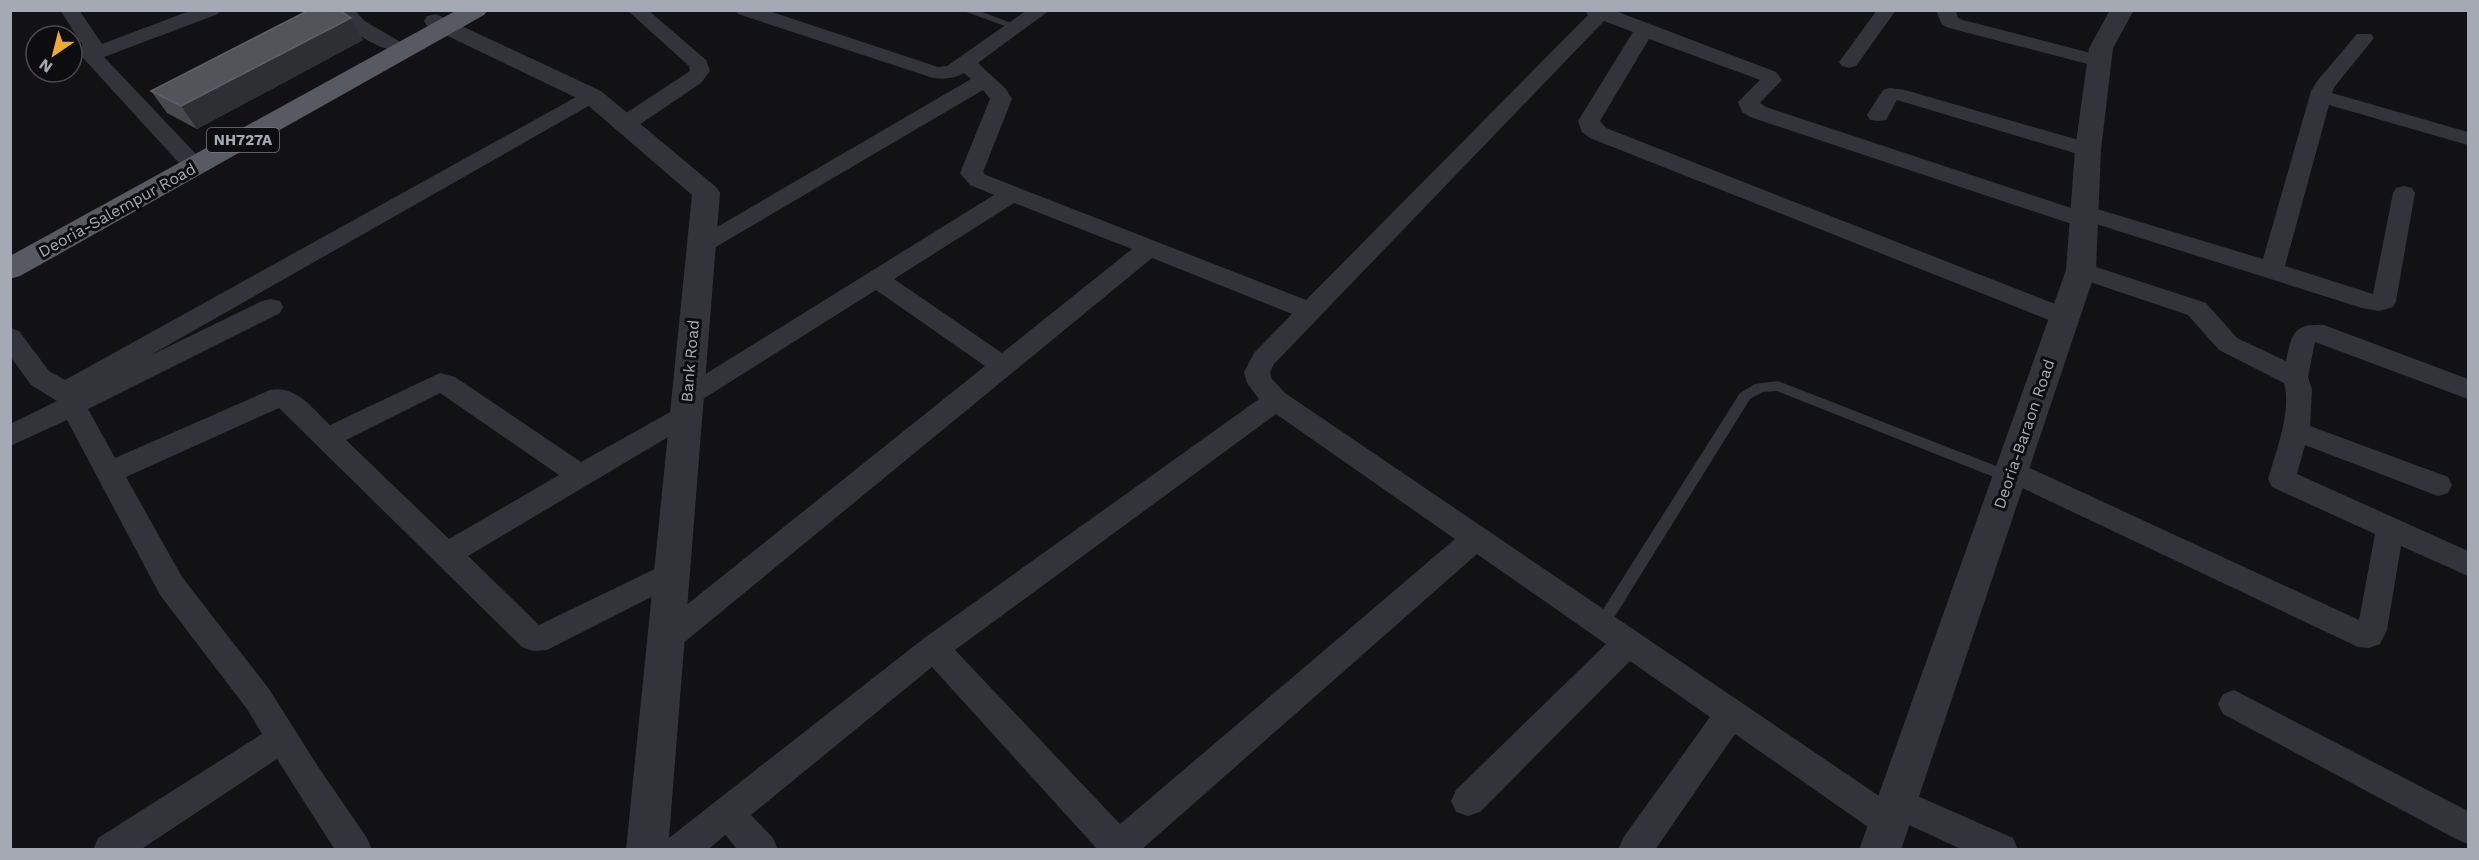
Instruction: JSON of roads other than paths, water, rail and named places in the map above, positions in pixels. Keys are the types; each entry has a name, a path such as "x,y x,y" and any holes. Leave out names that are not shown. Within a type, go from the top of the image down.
{"highway":[{"name":"Deoria-Salempur Road","path":"10,253 392,45 446,19 476,10"},
{"name":"Deoria-Salempur Road","path":"10,269 446,19"}],"street":[{"path":"69,10 92,44 91,56 187,158"},
{"path":"91,56 211,10"},
{"path":"342,10 359,26 392,45"},
{"path":"625,124 694,79 700,71 699,64 636,10"},
{"path":"745,10 937,73 953,71 1041,10"},
{"path":"1849,62 1887,10"},
{"path":"1946,10 1949,21 1956,24 2099,61"},
{"name":"Deoria-Baraon Road","path":"1889,825 2080,270 2088,150 2099,61 2101,48 2117,11"},
{"path":"2001,849 1889,825 1731,713 1276,399 1260,383 1257,372 1263,358 1598,12 1769,76 1772,80 1749,102 1750,107 1758,112 2084,216 2272,269 2362,300 2379,303 2384,301 2404,193"},
{"name":"Bank Road","path":"446,19 592,96 706,193 647,849"},
{"path":"1644,30 1589,121 1590,127 1598,133 2064,317"},
{"path":"2272,269 2320,96 2325,84 2364,38"},
{"path":"965,63 999,93 1001,99 971,173 978,180 1310,311"},
{"path":"701,246 985,80"},
{"path":"1878,115 1890,94 1898,94 2088,150"},
{"path":"10,436 69,399 592,96"},
{"path":"2320,96 2469,138"},
{"path":"446,555 580,476 877,279 1012,194"},
{"path":"665,640 1149,247"},
{"path":"2080,270 2197,309 2228,344 2295,376"},
{"path":"877,279 1003,366"},
{"path":"69,399 271,307"},
{"path":"2469,389 2324,334 2309,333 2303,340 2295,376 2299,390 2296,431 2282,479 2469,564"},
{"path":"10,337 40,378 69,399 171,586 258,699 355,849"},
{"path":"327,438 441,382 580,476"},
{"path":"108,473 270,400 280,398 288,401 533,638 547,637 671,574"},
{"path":"681,849 728,814 934,648 1276,399"},
{"path":"2296,431 2438,485"},
{"path":"2010,474 2358,634 2369,635 2372,630 2390,529"},
{"path":"934,648 1120,848 1476,538"},
{"path":"1468,801 1628,642"},
{"path":"2234,704 2469,828"},
{"path":"1635,849 1731,713"},
{"path":"110,849 282,738"},
{"path":"728,814 761,849"}],"lane":[{"path":"966,10 1017,27"},
{"path":"1602,624 1745,396 1760,387 1778,386 2010,474"}]}
